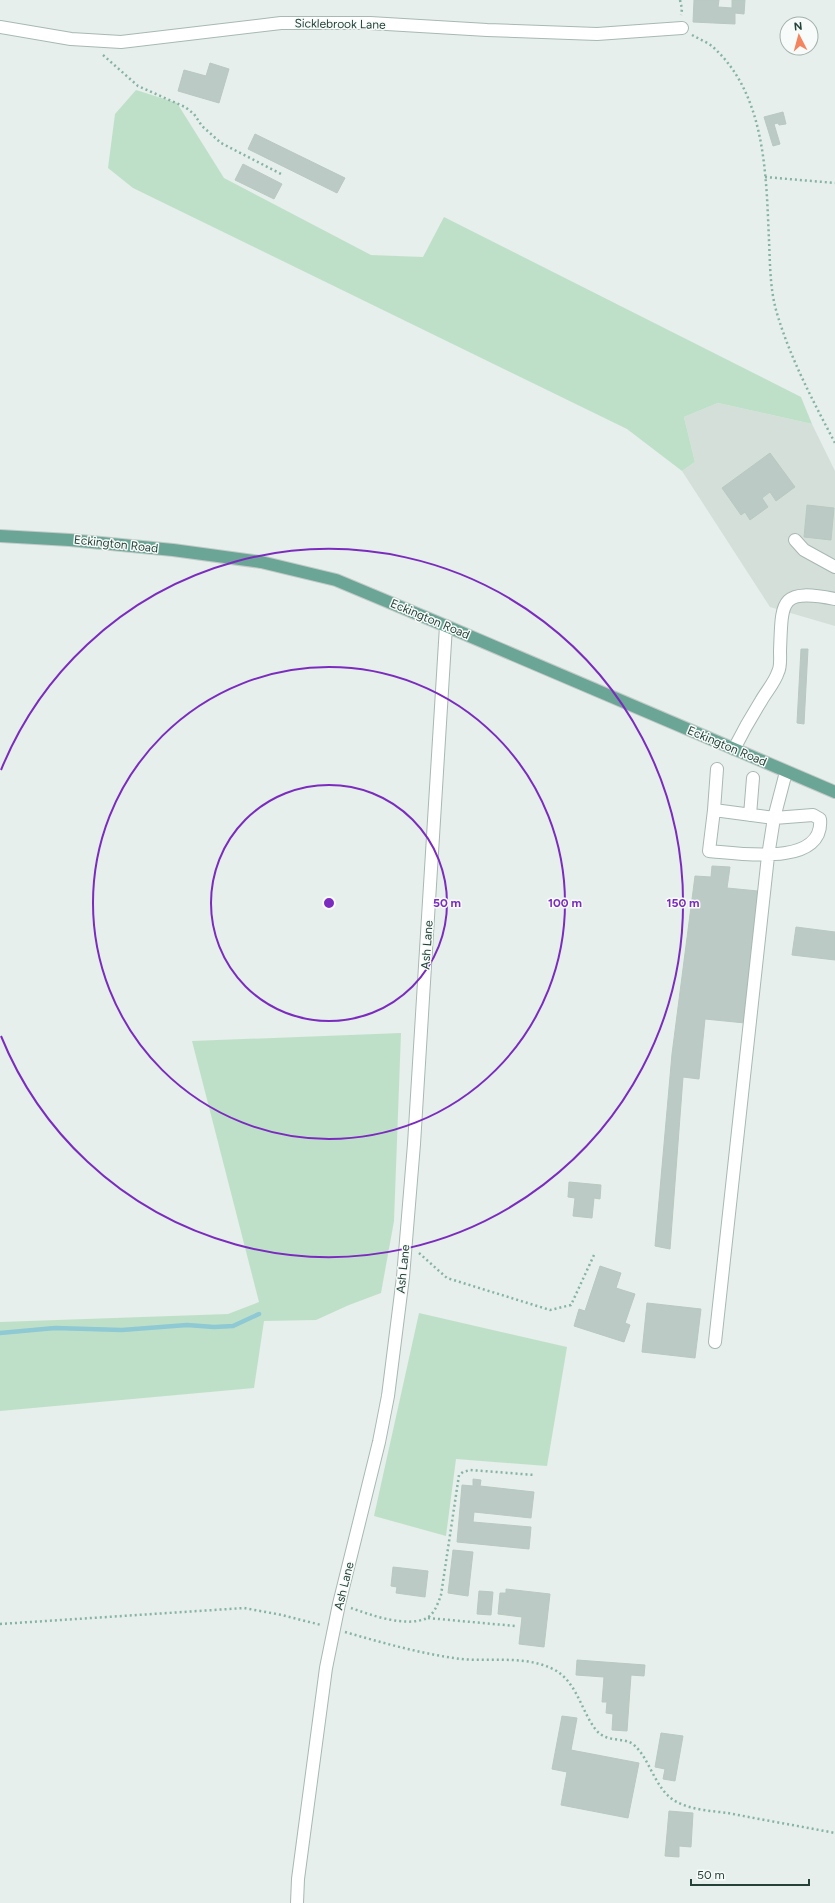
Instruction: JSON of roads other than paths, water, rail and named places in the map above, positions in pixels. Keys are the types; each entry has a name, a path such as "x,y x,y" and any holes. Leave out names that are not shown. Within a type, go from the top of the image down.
{"main road":[{"name":"Eckington Road","path":"0,536 70,540 173,550 261,562 336,580 835,792"}],"street":[{"name":"Sicklebrook Lane","path":"0,27 86,40 120,42 289,23 370,23 487,30 597,34 682,28"},
{"path":"795,540 804,550 835,567"},
{"path":"734,749 750,718 779,672 781,618 784,606 789,600 810,594 835,599"},
{"name":"Ash Lane","path":"297,1903 298,1879 326,1668 339,1604 387,1404 406,1242 415,1136 446,626"},
{"path":"714,810 774,818 813,815 820,819 821,826 818,836 811,843 800,849 768,856 709,851 717,769"},
{"path":"714,1342 768,856 774,818 786,772"},
{"path":"750,815 753,778"}],"waterway":[{"path":"0,1333 55,1328 122,1330 187,1325 214,1327 233,1326 259,1314"}]}
